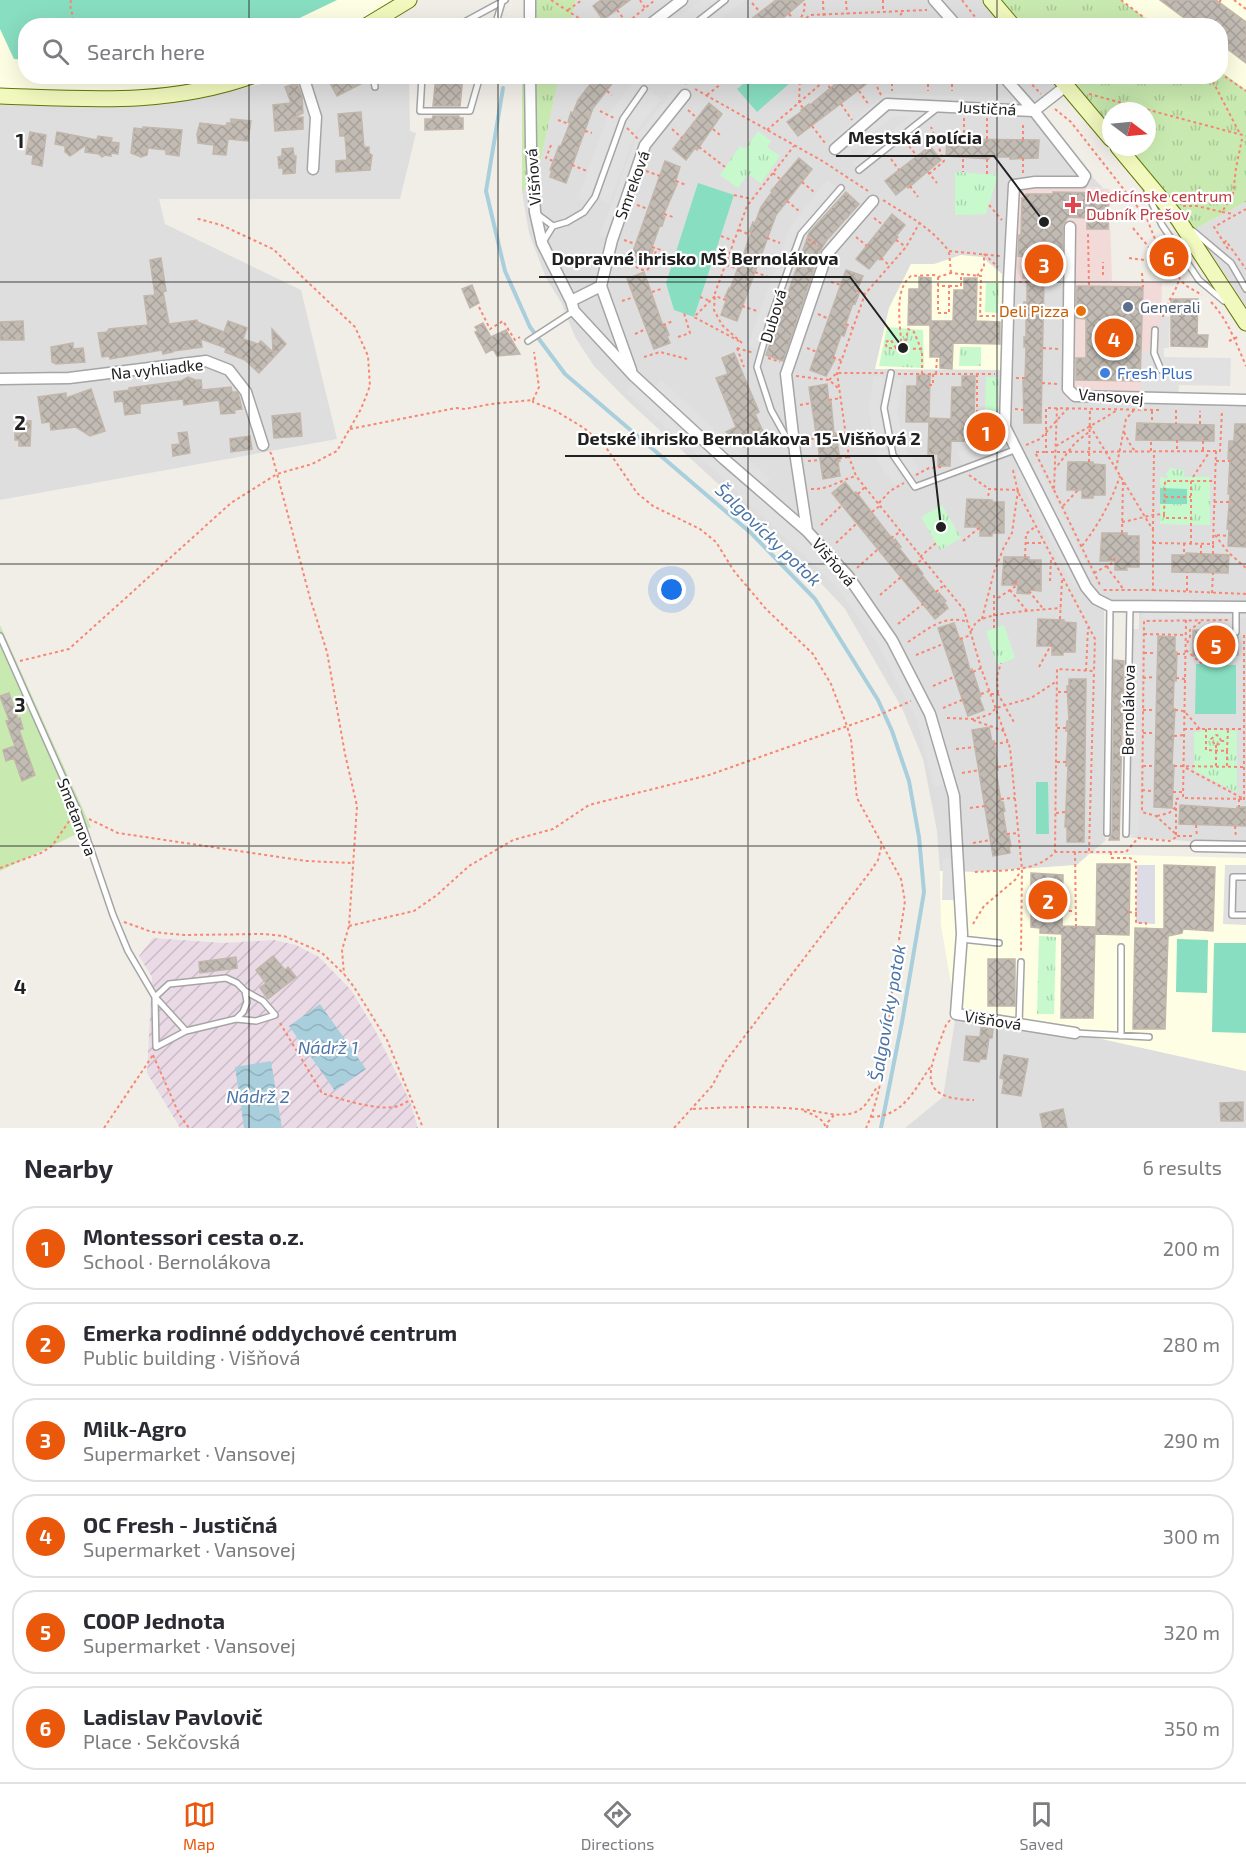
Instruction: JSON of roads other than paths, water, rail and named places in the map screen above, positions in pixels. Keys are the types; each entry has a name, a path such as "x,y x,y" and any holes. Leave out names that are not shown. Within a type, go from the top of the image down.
{"street":[{"path":"530,0 530,18"},
{"path":"658,18 682,0"},
{"path":"934,0 950,18"},
{"path":"991,0 1007,18"},
{"path":"378,18 402,2"},
{"path":"0,96 118,100 186,94 230,84"},
{"path":"306,84 316,117 313,169"},
{"name":"Višňová","path":"530,84 535,212 542,243 573,306 633,376 807,531 848,576 886,630 930,714 954,796 961,939 956,1014 1075,1033"},
{"path":"1010,84 1034,111"},
{"name":"Justičná","path":"835,149 887,104 1034,111 1047,101 1060,84"},
{"path":"1065,84 1102,128"},
{"name":"Smreková","path":"601,286 612,240 645,145 685,95"},
{"name":"Justičná","path":"1017,449 1005,427 1009,376 1007,316 1011,280 1014,185 1035,182 1082,182 1085,176 1034,111"},
{"path":"1126,156 1173,213 1243,325"},
{"name":"Dubová","path":"807,531 786,374 829,252 873,196"},
{"name":"Vansovej","path":"1070,228 1068,389 1075,396 1246,400"},
{"path":"573,306 601,286 633,376"},
{"name":"Na vyhliadke","path":"0,379 69,378 206,361 229,370 246,392 263,445"},
{"path":"1017,449 1086,587 1096,599 1110,606 1241,607"},
{"path":"1196,841 1246,847"}],"lane":[{"path":"702,18 725,0"},
{"path":"472,18 504,1"},
{"path":"498,18 504,1"},
{"path":"422,84 420,111 470,111 478,84"},
{"name":"Smreková","path":"553,226 567,222 584,212 595,197 621,123 644,89"},
{"name":"Justičná","path":"859,170 940,106"},
{"path":"1138,171 1162,225 1199,280 1243,325"},
{"name":"Dubová","path":"795,452 771,410 758,367 771,316 801,234 841,188"},
{"path":"535,212 553,226 542,243"},
{"path":"1173,213 1231,263 1246,289"},
{"path":"528,341 573,306"},
{"path":"1155,330 1154,353 1161,370"},
{"path":"891,374 884,408 893,455 915,487 1017,449"},
{"name":"Bernolákova","path":"1107,833 1110,606"},
{"name":"Bernolákova","path":"1126,834 1130,606"},
{"path":"1236,632 1236,620 1241,607"},
{"name":"Smetanova","path":"0,636 77,812 128,951 155,997 186,1031"},
{"path":"1246,877 1233,877 1232,915 1246,915"},
{"path":"961,939 999,943"},
{"path":"1121,946 1121,1036"},
{"path":"1018,1024 1021,962"},
{"path":"226,978 237,983 245,991 263,1001 275,1015 256,1021 236,1019 186,1031 156,1047 155,997 169,984 226,978"},
{"path":"236,1019 243,1012 247,1002 245,991"},
{"path":"1075,1033 1149,1037"}],"water":[{"name":"Nádrž 1","path":"320,1004 366,1069 335,1091 289,1026"},
{"name":"Nádrž 2","path":"271,1061 282,1128 244,1128 235,1067"}],"waterway":[{"name":"Šalgovícky potok","path":"503,88 486,191 505,271 530,327 565,374 751,533 815,599 878,700 892,731 909,781 919,837 924,892 881,1128"}],"place":[{"name":"Medicínske centrum Dubník Prešov","path":"1073,205"},
{"name":"Mestská polícia","path":"1044,222"},
{"name":"Ladislav Pavlovič","path":"1169,257"},
{"name":"Milk-Agro","path":"1044,264"},
{"name":"Generali","path":"1128,307"},
{"name":"Deli Pizza","path":"1081,311"},
{"name":"OC Fresh - Justičná","path":"1114,338"},
{"name":"Dopravné ihrisko MŠ Bernolákova","path":"903,348"},
{"name":"Fresh Plus","path":"1105,373"},
{"name":"Montessori cesta o.z.","path":"986,432"},
{"name":"Detské ihrisko Bernolákova 15-Višňová 2","path":"941,527"},
{"name":"COOP Jednota","path":"1216,645"},
{"name":"Emerka rodinné oddychové centrum","path":"1048,900"}]}
